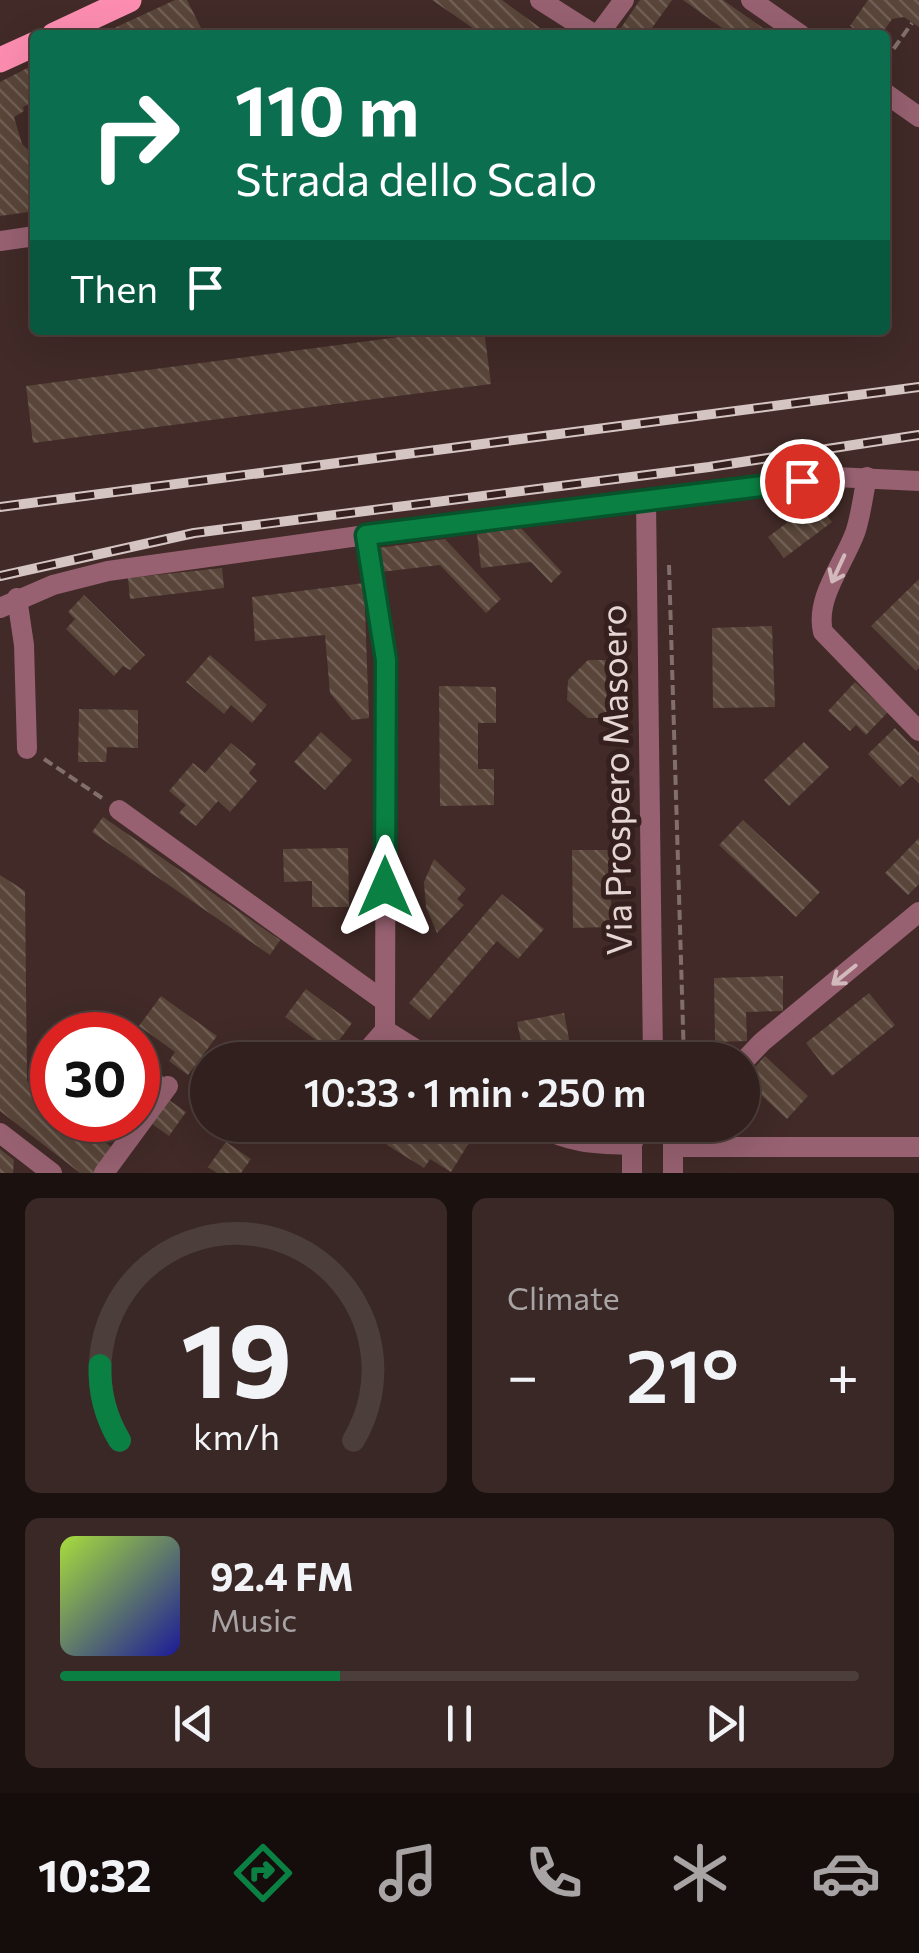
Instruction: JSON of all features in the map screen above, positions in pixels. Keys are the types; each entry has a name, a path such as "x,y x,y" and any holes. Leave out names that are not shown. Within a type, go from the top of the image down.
{"main road":[{"path":"65,30 130,0"},
{"path":"0,60 30,46"}],"street":[{"path":"540,0 588,30"},
{"path":"752,0 795,30"},
{"path":"600,30 621,1"},
{"path":"890,97 919,117"},
{"path":"0,241 30,237"},
{"path":"27,749 24,645 8,603 53,584 108,571 366,535 835,477 919,481"},
{"path":"867,477 856,530 823,602 820,618 823,632 919,731"},
{"name":"Via Prospero Masoero","path":"646,500 653,1042"},
{"path":"366,535 386,660 385,1030 375,1042"},
{"path":"119,810 384,1001"},
{"path":"760,1044 919,912"},
{"path":"385,1030 404,1042"},
{"path":"104,1173 168,1086"},
{"path":"0,1133 52,1173"},
{"path":"574,1142 632,1145"},
{"path":"632,1173 633,1142"},
{"path":"673,1142 674,1173"},
{"path":"673,1146 919,1147"}],"path":[{"path":"890,54 912,22"},
{"path":"669,556 683,1042"},
{"path":"27,749 119,810"}],"building":[{"path":"175,0 187,0 201,28 197,30 110,30"},
{"path":"432,0 502,0 543,30 476,30"},
{"path":"640,0 672,0 651,30 619,30"},
{"path":"683,0 723,0 766,30 725,30"},
{"path":"868,0 919,0 919,27 904,17 892,19 884,30 856,30 850,26"},
{"path":"30,67 30,104 14,117 22,144 30,152 30,212 0,216 0,82"},
{"path":"415,335 485,335 491,384 33,443 26,386"},
{"path":"816,501 832,522 784,558 768,537"},
{"path":"521,528 562,572 551,583 531,562 481,568 477,534"},
{"path":"445,539 501,599 486,613 440,565 381,572 378,548"},
{"path":"222,568 224,588 130,599 128,578"},
{"path":"919,579 919,668 916,671 871,626"},
{"path":"364,583 369,718 352,720 330,693 325,635 255,641 252,597"},
{"path":"84,595 145,655 130,670 123,666 114,676 66,629 75,619 68,612"},
{"path":"772,626 775,707 713,708 712,628"},
{"path":"210,655 267,705 252,723 231,705 224,714 186,682"},
{"path":"588,660 606,660 607,718 588,718 567,700 568,680"},
{"path":"855,682 888,712 866,735 856,725 850,731 828,711"},
{"path":"439,686 496,687 496,723 478,723 478,769 494,769 494,805 440,806"},
{"path":"79,709 138,710 138,748 107,747 106,762 78,762"},
{"path":"895,728 919,753 919,783 912,776 900,787 868,754"},
{"path":"321,732 352,760 325,790 294,762"},
{"path":"804,742 829,767 789,806 764,780"},
{"path":"231,743 256,764 249,773 257,781 230,812 218,801 196,826 179,813 186,805 169,791 193,763 205,773"},
{"path":"103,817 280,940 270,955 92,832"},
{"path":"743,820 820,892 796,917 719,845"},
{"path":"919,838 919,884 908,895 885,873"},
{"path":"348,848 349,907 312,907 312,881 284,882 283,849"},
{"path":"572,850 611,850 611,927 573,928"},
{"path":"434,859 466,889 457,899 464,905 437,933 426,907 424,882"},
{"path":"0,875 25,891 30,1134 0,1111"},
{"path":"502,894 544,929 518,959 497,941 429,1020 409,1003"},
{"path":"783,976 783,1011 746,1012 747,1041 715,1042 714,978"},
{"path":"306,989 352,1023 338,1042 319,1042 285,1017"},
{"path":"869,993 895,1025 832,1076 806,1043"},
{"path":"161,996 217,1036 213,1042 190,1042 188,1075 169,1061 175,1052 160,1041 160,1012 149,1012"},
{"path":"564,1013 570,1042 521,1042 517,1022"},
{"path":"765,1056 808,1096 787,1119 760,1094 760,1061"},
{"path":"169,1100 186,1112 169,1136 160,1130 160,1113"},
{"path":"40,1142 104,1142 116,1151 98,1173 80,1173"},
{"path":"226,1142 251,1159 241,1173 217,1173 208,1167"},
{"path":"469,1143 451,1172 430,1159 424,1168 387,1145"},
{"path":"0,1149 14,1160 13,1173 0,1173"}],"railway":[{"path":"0,507 919,387"},
{"path":"0,576 194,533 709,467 919,435"}],"route":[{"path":"385,887 386,660 366,535 802,481"}]}
